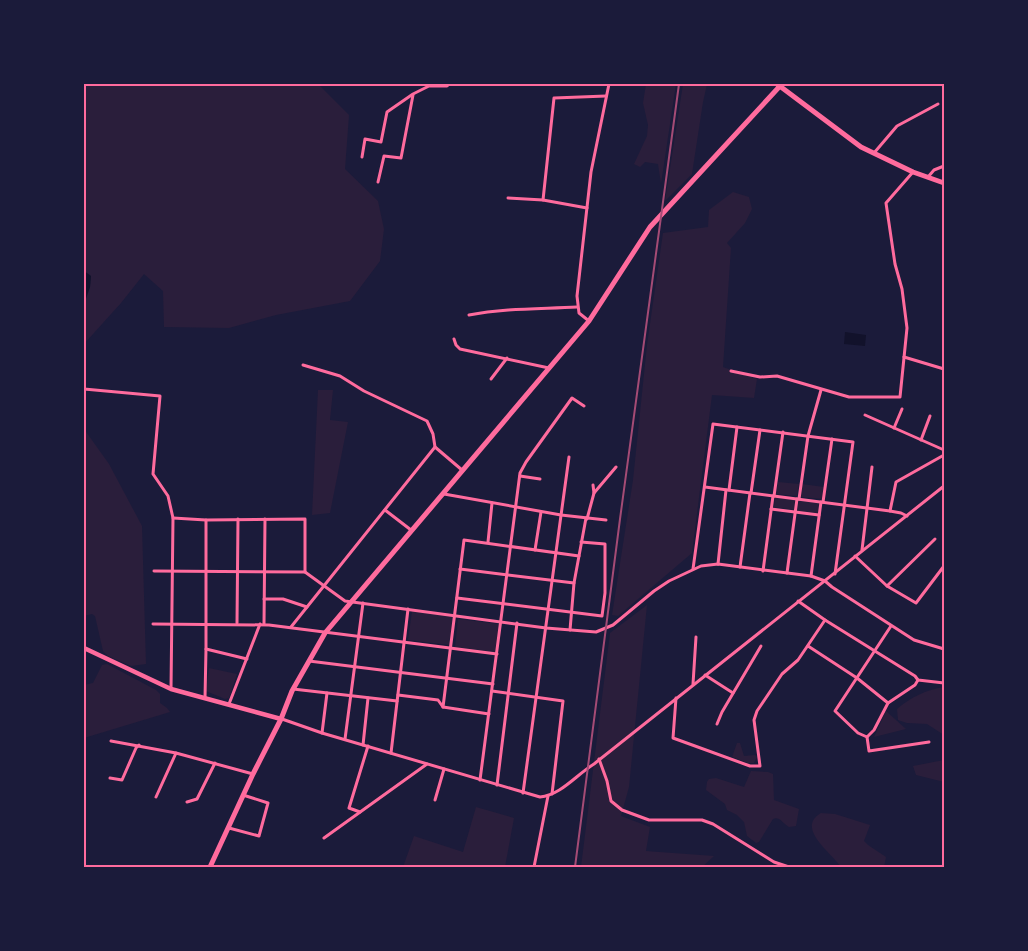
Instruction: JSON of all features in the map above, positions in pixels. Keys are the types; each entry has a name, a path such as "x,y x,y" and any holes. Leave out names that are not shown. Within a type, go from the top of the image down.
{"main road":[{"path":"210,867 293,689 325,633 589,322 650,226 780,85 861,147 913,172 944,183"}],"street":[{"path":"362,157 365,140 380,142 387,112 430,85 446,86 449,84"},
{"path":"589,322 578,313 577,296 591,172 609,84"},
{"path":"378,182 384,156 401,158 413,94"},
{"path":"543,200 554,98 606,96"},
{"path":"873,153 897,126 938,104"},
{"path":"927,178 934,170 944,166"},
{"path":"731,371 760,377 777,376 799,381 849,398 900,397 907,328 906,313 895,264 886,203 913,172"},
{"path":"508,198 543,200 588,208"},
{"path":"469,315 520,308 577,307"},
{"path":"454,339 456,346 460,349 549,368"},
{"path":"904,356 944,369"},
{"path":"491,379 507,358"},
{"path":"303,365 340,376 364,391 427,422 433,434 435,448 462,470"},
{"path":"84,389 160,396 153,474 168,496 173,518 171,689"},
{"path":"787,574 808,436 821,390"},
{"path":"480,780 520,476 526,462 572,398 584,406"},
{"path":"894,428 902,409"},
{"path":"865,415 944,450"},
{"path":"921,440 930,416"},
{"path":"693,570 713,424 853,442 835,574"},
{"path":"718,564 737,427"},
{"path":"740,567 760,430"},
{"path":"763,571 783,432"},
{"path":"811,576 832,439"},
{"path":"291,627 435,448"},
{"path":"890,510 896,482 944,455"},
{"path":"523,793 569,457"},
{"path":"594,494 616,467"},
{"path":"862,550 872,467"},
{"path":"520,476 540,479"},
{"path":"570,630 574,583 581,542 594,494 594,485"},
{"path":"84,648 171,689 281,718 322,733 540,797 550,795 599,759 944,486"},
{"path":"705,487 890,510 901,512 907,516"},
{"path":"442,494 541,512 606,520"},
{"path":"488,542 492,503"},
{"path":"771,509 820,515"},
{"path":"385,510 411,530"},
{"path":"535,550 541,512"},
{"path":"173,518 206,520 305,519 305,572"},
{"path":"230,704 262,624 265,518"},
{"path":"237,623 238,519"},
{"path":"205,698 206,520"},
{"path":"887,586 935,539"},
{"path":"443,707 464,540 579,556"},
{"path":"457,598 602,616 605,593 605,544 581,542"},
{"path":"855,556 887,586 916,603 944,566"},
{"path":"154,570 305,572 345,601 455,614 546,628 596,632 606,628 669,581 709,564 718,564 811,576 825,581 914,640 944,649"},
{"path":"460,569 574,583"},
{"path":"264,599 283,599 307,607"},
{"path":"798,601 915,676 918,680 944,683"},
{"path":"345,739 363,603"},
{"path":"391,753 408,609"},
{"path":"676,698 673,738 750,766 760,766 754,720 756,711 782,674 798,660 825,620"},
{"path":"497,785 517,623"},
{"path":"153,624 262,624 405,644 497,654"},
{"path":"867,737 858,734 835,711 874,650 892,626"},
{"path":"692,685 696,637"},
{"path":"717,724 761,646"},
{"path":"808,646 857,678 888,703"},
{"path":"206,649 247,659"},
{"path":"309,661 493,684"},
{"path":"705,675 733,693"},
{"path":"867,737 874,730 888,703 915,685 918,680"},
{"path":"293,689 397,701"},
{"path":"492,691 562,701 550,795 534,867"},
{"path":"322,733 327,693"},
{"path":"398,695 438,700 443,707 489,714"},
{"path":"363,745 368,698"},
{"path":"867,737 869,751 929,742"},
{"path":"111,740 176,753 252,774"},
{"path":"110,778 122,780 139,745"},
{"path":"361,812 348,808 368,746"},
{"path":"156,797 176,753"},
{"path":"599,759 607,781 611,801 622,810 649,820 702,820 713,824 774,862 789,867"},
{"path":"187,802 197,799 215,763"},
{"path":"324,838 428,764"},
{"path":"435,800 444,769"},
{"path":"228,828 259,836 268,804 243,795"}],"shaded area":[{"path":"84,84 318,84 349,115 345,169 378,201 384,229 380,261 350,301 276,315 229,328 164,327 163,291 144,274 84,344 84,304 90,287 91,276 84,271"},
{"path":"646,84 676,84 661,184 658,164 645,162 640,167 634,164 647,136 648,125 643,103"},
{"path":"683,84 707,84 692,174 665,201"},
{"path":"733,192 749,197 752,209 745,223 727,243 731,248 723,367 757,379 754,398 712,395 692,553 618,616 612,615 633,480 647,345 663,233 708,227 709,210"},
{"path":"84,271 91,276 90,287 84,304"},
{"path":"845,332 866,335 865,346 844,344"},
{"path":"318,390 333,390 330,420 348,422 330,513 312,515"},
{"path":"84,429 109,464 142,526 146,664 131,666 108,656 103,651 95,616 92,614 84,616"},
{"path":"778,482 799,484 797,496 776,494"},
{"path":"802,484 824,487 823,499 801,497"},
{"path":"775,497 795,500 794,510 774,507"},
{"path":"799,501 820,503 819,513 797,511"},
{"path":"647,605 629,787 621,816 650,827 646,851 714,856 702,867 581,867 610,633"},
{"path":"412,611 453,617 449,645 408,640"},
{"path":"458,619 499,624 495,652 455,647"},
{"path":"107,664 156,690 160,694 160,703 170,712 84,738 84,685 93,683 102,665"},
{"path":"209,668 237,674 229,698 225,699 206,691"},
{"path":"944,687 944,735 927,724 907,723 898,720 897,709 902,705 919,695"},
{"path":"886,711 906,729 874,737"},
{"path":"737,743 740,743 744,756 755,755 757,757 754,763 748,763 732,757"},
{"path":"944,760 944,782 916,775 913,766"},
{"path":"751,771 773,774 774,800 799,809 796,826 789,827 780,819 775,818 759,842 756,843 747,836 744,822 737,815 727,810 725,804 706,790 709,779 716,778 744,787"},
{"path":"476,807 514,818 505,867 403,867 414,836 463,852"},
{"path":"821,813 835,814 870,825 864,841 886,857 884,867 841,867 814,833 812,826 814,819"}],"railway":[{"path":"575,867 679,84"}]}
